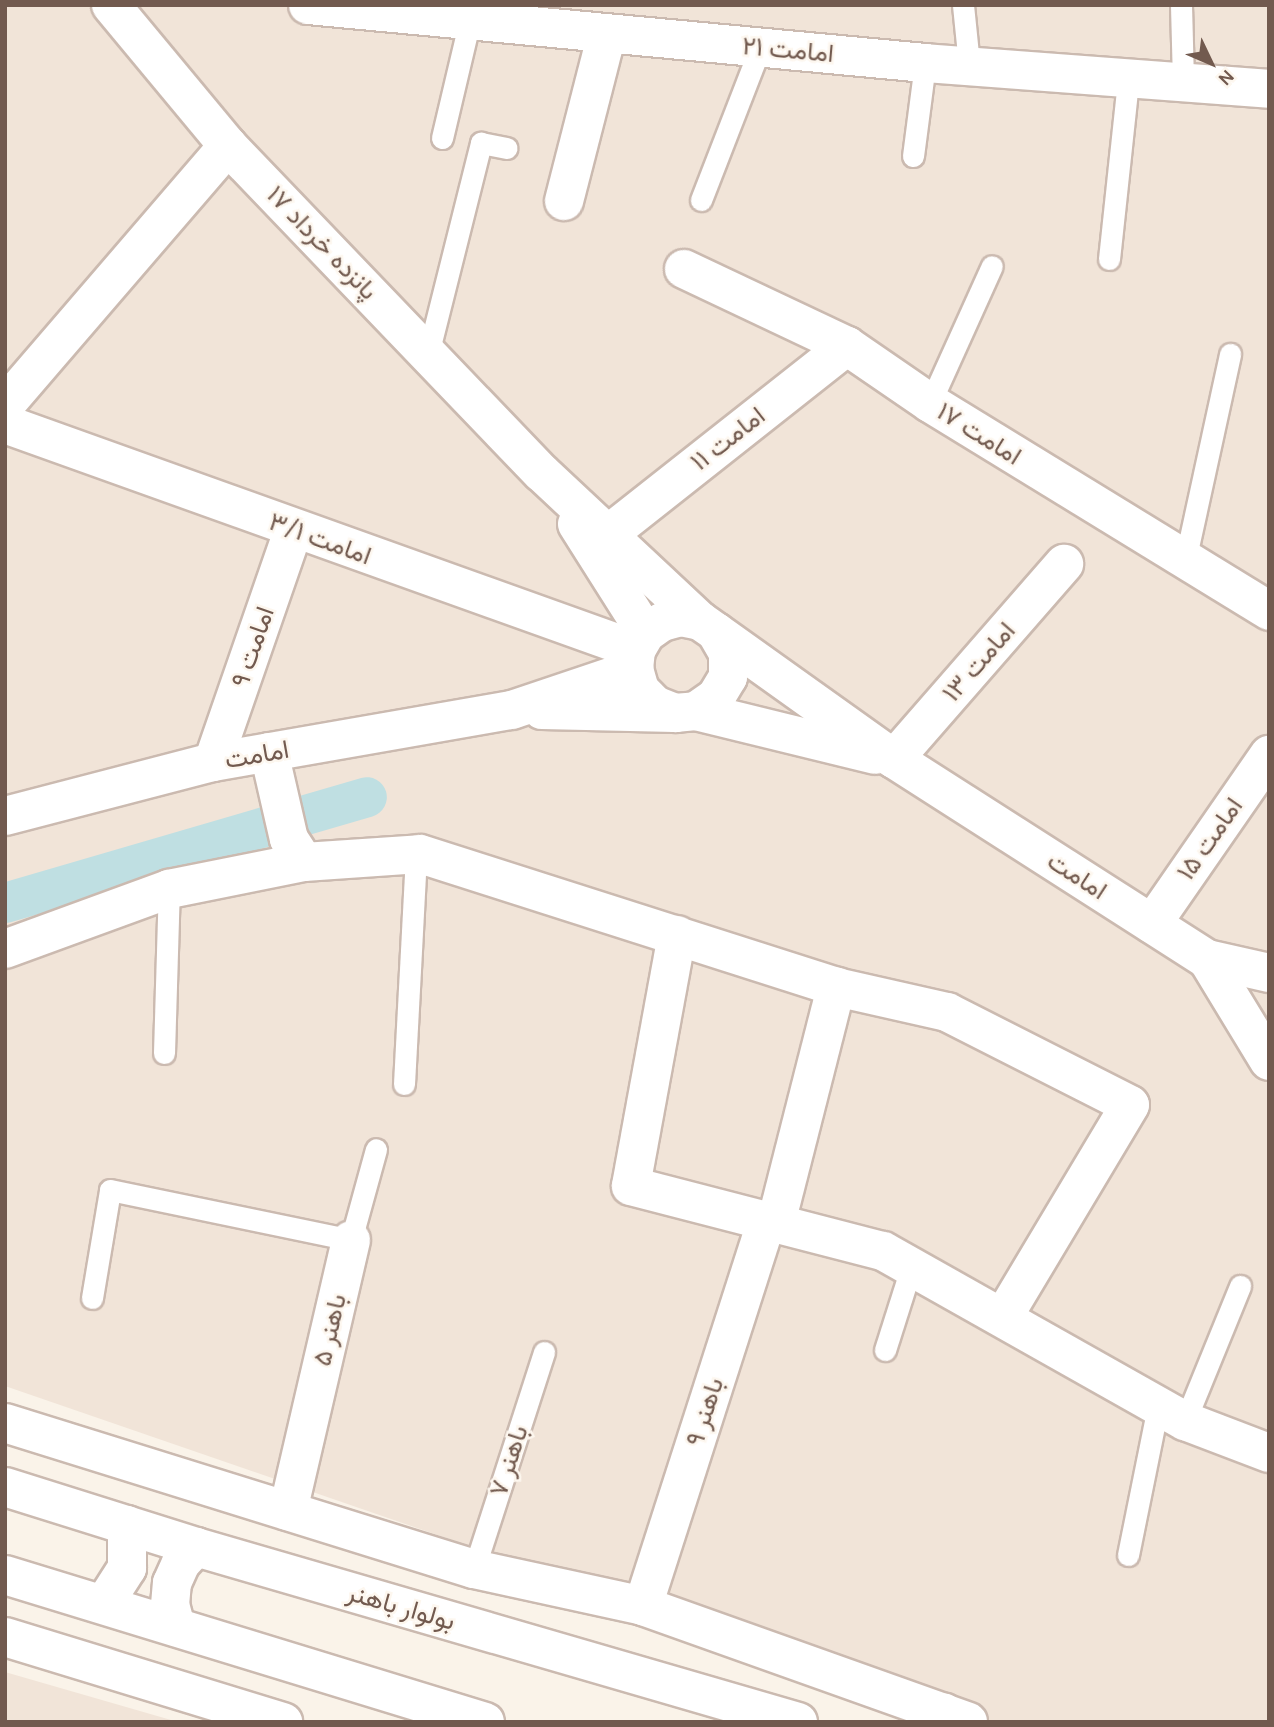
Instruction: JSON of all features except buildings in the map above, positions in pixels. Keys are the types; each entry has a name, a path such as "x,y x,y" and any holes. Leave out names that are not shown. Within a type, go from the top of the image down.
{"street":[{"name":"پانزده خرداد ۱۷","path":"111,5 228,146 542,473 610,533 708,627"},
{"name":"امامت ۲۱","path":"308,5 457,14 607,34 925,63 969,64 1129,80 1269,89"},
{"path":"564,201 607,34"},
{"path":"7,425 228,146"},
{"name":"امامت ۱۷","path":"684,269 847,346 930,403 1269,611"},
{"name":"امامت ۱۱","path":"610,533 847,346"},
{"name":"امامت ۳/۱","path":"7,425 293,531 639,651"},
{"name":"پانزده خرداد ۱۷","path":"542,473 639,651"},
{"name":"امامت ۹","path":"213,762 293,531"},
{"name":"امامت ۱۳","path":"894,759 1064,564"},
{"path":"681,617 708,627 728,653 728,677 716,697 685,712 655,705 640,690 639,651 662,622 681,617"},
{"name":"امامت","path":"708,627 894,759 1207,959 1269,973"},
{"name":"امامت","path":"512,710 639,651"},
{"name":"امامت","path":"5,816 213,762 512,710 685,712 894,759"},
{"path":"269,752 280,800 297,851"},
{"name":"امامت ۱۵","path":"1152,924 1269,755"},
{"path":"5,949 169,889 297,851 416,855 836,987 947,1012 1130,1105 1003,1317"},
{"path":"677,935 631,1186 883,1251 1172,1414 1269,1453"},
{"path":"1207,959 1269,1061"},
{"name":"باهنر ۹","path":"643,1606 771,1221 836,987"},
{"name":"باهنر ۵","path":"288,1511 351,1240"},
{"path":"5,1423 474,1569 643,1606 951,1719"},
{"name":"بولوار باهنر","path":"5,1487 196,1547 798,1722"},
{"path":"104,1604 127,1568 127,1525"},
{"path":"176,1627 170,1605 172,1583 181,1563 196,1547"},
{"path":"5,1575 485,1722"},
{"path":"5,1637 206,1711 283,1722"}],"lane":[{"path":"963,5 969,64"},
{"path":"1181,5 1183,84"},
{"path":"442,138 457,14"},
{"path":"702,200 760,48"},
{"path":"913,156 925,63"},
{"path":"1110,259 1129,80"},
{"path":"428,354 481,143 507,148"},
{"path":"930,403 992,266"},
{"path":"1185,561 1230,354"},
{"path":"404,1084 416,855"},
{"path":"164,1053 169,889"},
{"name":"باهنر ۵","path":"351,1240 376,1149"},
{"path":"92,1298 110,1190 351,1240"},
{"path":"885,1350 911,1268"},
{"path":"1128,1555 1172,1414 1240,1286"},
{"name":"باهنر ۷","path":"474,1569 544,1352"}],"shaded area":[{"path":"5,5 1269,5 1269,1722 980,1722 5,1386"},
{"path":"5,1672 178,1722 5,1722"}],"waterway":[{"path":"5,903 367,797"}]}
